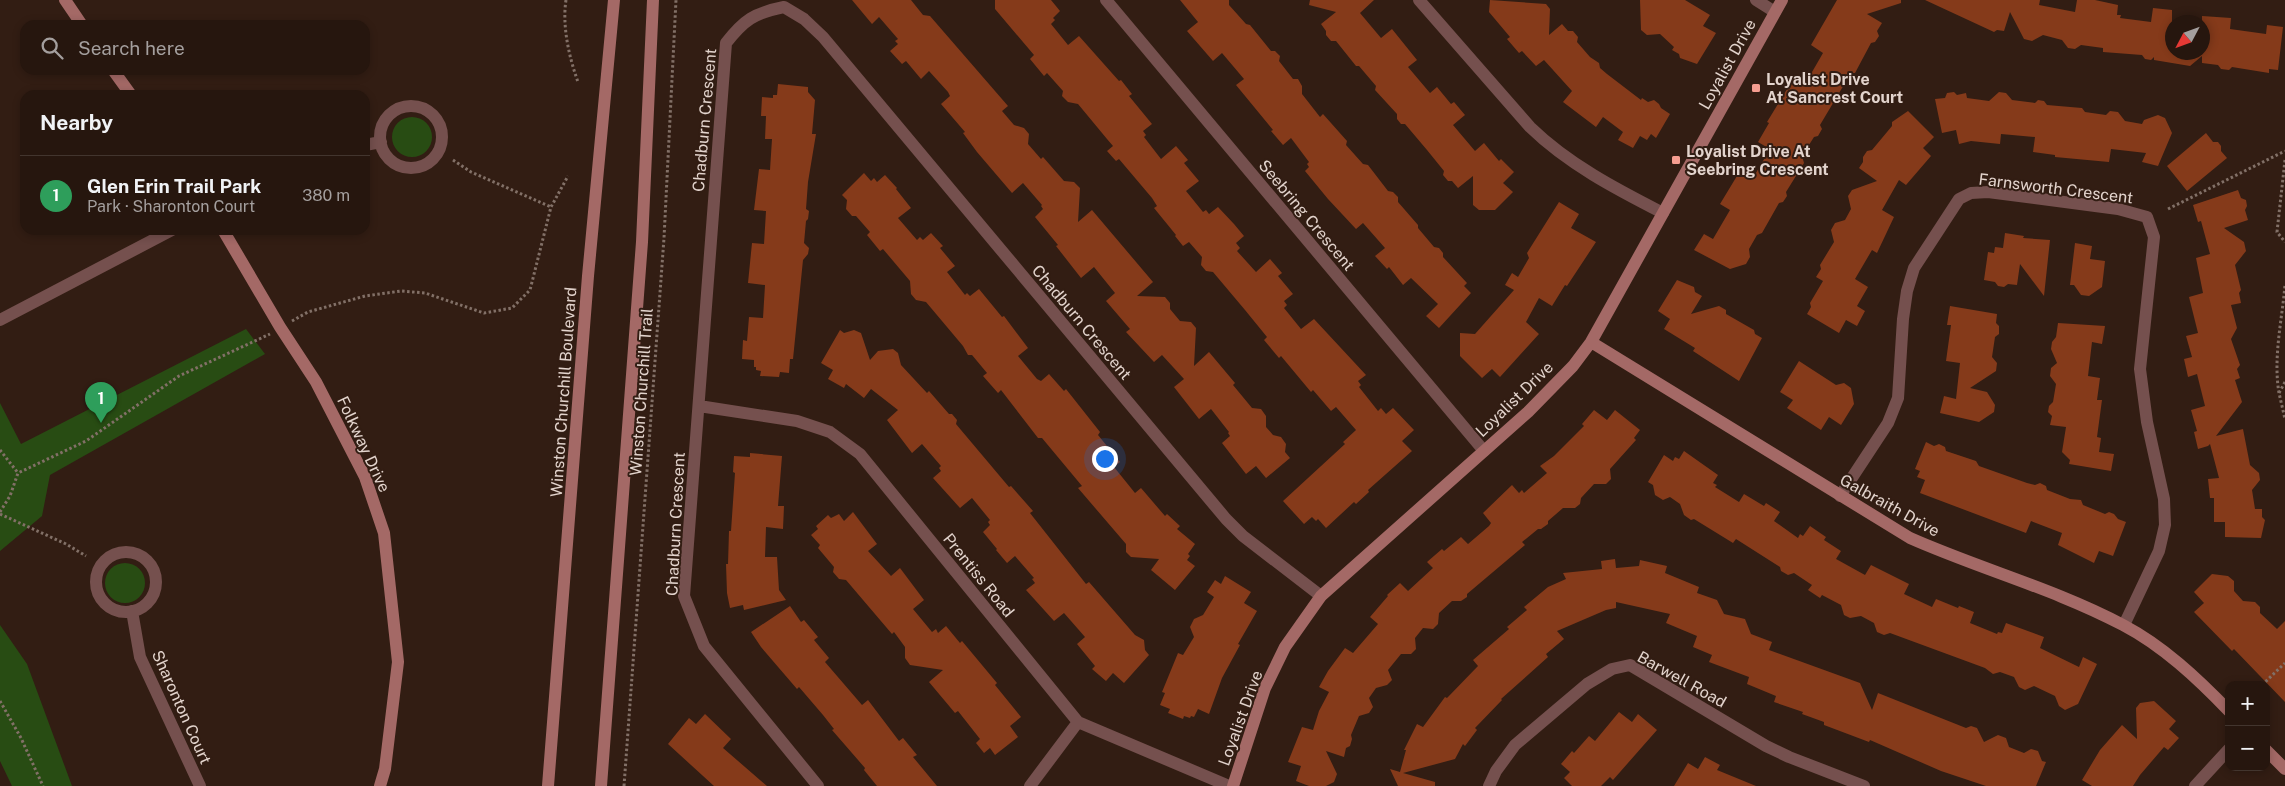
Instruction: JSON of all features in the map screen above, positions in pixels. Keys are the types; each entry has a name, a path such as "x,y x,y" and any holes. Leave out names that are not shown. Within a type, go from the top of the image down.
{"street":[{"path":"65,0 79,20"},
{"name":"Winston Churchill Boulevard","path":"548,786 589,267 614,0"},
{"path":"601,786 642,242 653,0"},
{"name":"Seebring Crescent","path":"1106,0 1484,451"},
{"path":"1419,0 1530,127 1549,146 1566,158 1663,213"},
{"path":"1756,0 1775,12"},
{"name":"Loyalist Drive","path":"1233,786 1265,688 1285,647 1321,596 1528,412 1573,366 1592,342 1782,0"},
{"name":"Chadburn Crescent","path":"818,786 704,646 684,596 726,43 742,23 762,11 784,6 804,19 823,37 1226,519 1243,536 1321,596"},
{"path":"117,75 128,90"},
{"path":"406,106 416,106 434,116 442,134 437,153 430,161 416,167 400,166 391,160 384,152 381,142 383,123 397,109 406,106"},
{"path":"370,144 381,142"},
{"name":"Farnsworth Crescent","path":"1840,496 1888,424 1898,398 1903,319 1914,268 1959,199 1971,193 1988,192 2118,209 2146,217 2154,237 2140,369 2146,422 2164,499 2166,526 2159,551 2124,625"},
{"path":"0,320 162,235"},
{"name":"Folkway Drive","path":"226,235 280,327 316,382 365,477 384,533 398,662 385,769 380,786"},
{"name":"Galbraith Drive","path":"1592,342 1910,538 1946,554 2075,602 2124,625 2188,670 2225,707"},
{"name":"Prentiss Road","path":"699,406 798,421 830,432 860,454 1078,722 1229,786"},
{"path":"120,553 131,553 140,556 154,571 156,582 152,596 142,608 132,611 114,609 106,604 97,588 98,570 104,562 120,553"},
{"name":"Sharonton Court","path":"132,611 140,656 200,786"},
{"name":"Barwell Road","path":"1490,786 1496,771 1515,745 1587,684 1612,670 1630,665 1766,746 1864,786"},
{"path":"1030,786 1078,722"},
{"path":"2195,786 2225,753"},
{"path":"2270,754 2285,769"}],"path":[{"path":"566,0 563,15 578,82"},
{"name":"Winston Churchill Trail","path":"624,786 664,238 676,0"},
{"path":"2168,209 2285,151"},
{"path":"454,160 472,172 551,207"},
{"path":"2285,160 2277,232 2285,242"},
{"path":"86,556 66,544 0,513 10,496 18,473 86,441 179,376 237,351 280,327 318,310 365,296 401,291 425,294 484,313 512,308 530,290 551,207 568,176"},
{"path":"2285,285 2277,362 2277,380 2285,419"},
{"path":"2279,393 2285,382"},
{"path":"0,450 18,473"},
{"path":"2266,681 2285,663"},
{"path":"0,701 21,738 43,786"}],"green space":[{"path":"412,117 423,120 429,126 432,137 429,148 423,154 412,157 401,154 395,148 392,137 395,126 401,120"},
{"path":"246,329 265,354 50,475 42,516 0,551 0,403 21,444"},
{"path":"129,563 136,566 142,572 145,583 144,591 136,600 129,603 121,603 114,600 106,591 105,579 108,572 117,564"},
{"path":"0,625 27,664 72,786 12,786 0,761"}],"building":[{"path":"852,0 911,0 923,15 930,16 1008,106 1002,111 1014,125 1024,128 1029,134 1028,144 1041,159 1043,157 1064,181 1074,182 1080,188 1078,222 1092,210 1153,282 1137,296 1165,297 1170,303 1170,309 1180,321 1191,322 1196,328 1194,366 1209,352 1235,383 1233,385 1252,408 1261,409 1266,416 1266,427 1273,435 1281,437 1286,444 1285,452 1290,458 1266,478 1256,466 1246,474 1222,443 1230,436 1229,432 1211,409 1199,419 1174,387 1184,379 1162,355 1154,362 1126,332 1130,329 1106,301 1115,293 1094,267 1081,278 1056,246 1058,245 1035,217 1043,209 1042,205 1023,183 1012,193 977,152 963,133 965,132 941,104 950,96 948,92 929,71 921,79 906,61 902,64 890,51 898,44 895,41 898,39 879,17 872,24"},
{"path":"995,0 1051,0 1060,11 1053,18 1055,20 1051,24 1068,45 1079,36 1119,81 1121,80 1132,94 1129,96 1152,124 1143,131 1146,135 1144,137 1161,159 1176,146 1188,160 1184,163 1199,181 1186,191 1203,212 1206,210 1209,214 1218,207 1234,224 1244,236 1236,243 1240,248 1237,251 1256,272 1270,259 1282,273 1278,276 1293,294 1284,301 1287,305 1284,308 1301,329 1314,319 1366,375 1358,381 1361,385 1359,387 1378,411 1381,408 1386,414 1393,408 1414,430 1402,441 1412,451 1368,490 1369,492 1356,504 1354,502 1326,528 1318,519 1316,521 1312,517 1304,524 1283,501 1345,444 1343,442 1356,430 1336,407 1331,411 1313,390 1311,392 1281,356 1279,358 1264,340 1267,337 1245,310 1213,272 1206,271 1201,265 1202,257 1189,242 1183,246 1154,208 1157,206 1152,198 1119,159 1116,161 1107,151 1113,146 1078,104 1068,102 1062,96 1063,91 1047,73 1044,76 1030,59 1034,55 995,9"},
{"path":"1180,0 1229,0 1229,5 1246,24 1250,25 1271,51 1275,51 1280,56 1279,61 1293,79 1298,79 1302,86 1302,94 1320,117 1323,114 1347,141 1346,145 1363,164 1368,165 1388,191 1393,192 1398,197 1398,202 1418,225 1418,228 1434,247 1439,248 1443,253 1443,257 1467,283 1464,286 1471,293 1439,328 1426,316 1438,304 1411,278 1403,285 1389,267 1387,269 1375,256 1385,248 1363,223 1356,229 1328,199 1305,171 1309,167 1307,164 1309,162 1291,138 1283,145 1271,131 1273,130 1236,85 1244,79 1222,53 1213,61 1187,31 1198,22"},
{"path":"1310,0 1374,0 1360,13 1381,38 1392,29 1417,60 1408,67 1430,93 1437,87 1451,104 1454,102 1465,115 1453,125 1475,151 1484,143 1499,161 1501,159 1514,172 1503,183 1513,192 1495,210 1479,210 1473,205 1473,176 1458,188 1452,181 1448,181 1443,175 1444,171 1405,124 1401,124 1397,119 1397,114 1375,90 1376,86 1359,66 1356,66 1336,41 1331,41 1326,35 1326,31 1321,24 1336,12 1309,5"},
{"path":"1490,0 1546,4 1550,9 1549,35 1562,24 1568,31 1573,31 1578,37 1577,42 1590,57 1599,63 1600,68 1607,74 1641,100 1642,98 1648,102 1654,100 1670,114 1656,138 1651,134 1647,140 1640,136 1633,148 1618,140 1623,132 1603,117 1596,127 1563,102 1572,91 1544,60 1536,66 1522,51 1519,53 1507,39 1510,37 1489,12"},
{"path":"1640,0 1685,0 1710,15 1703,26 1716,33 1697,64 1680,58 1679,54 1672,50 1674,47 1660,34 1647,35 1641,30"},
{"path":"1837,0 1901,0 1901,3 1867,14 1882,23 1877,31 1879,36 1875,42 1871,43 1855,73 1851,73 1820,125 1822,129 1818,136 1814,137 1802,156 1804,163 1786,192 1787,196 1783,202 1779,203 1762,233 1757,235 1749,249 1750,257 1746,264 1730,269 1694,250 1704,234 1713,239 1730,210 1720,204 1740,171 1753,178 1770,149 1758,142 1769,123 1767,122 1795,76 1804,81 1806,78 1808,79 1823,53 1811,45"},
{"path":"1925,0 2040,0 2039,5 2075,12 2077,0 2095,0 2118,5 2117,15 2121,15 2120,18 2151,22 2153,8 2172,10 2172,15 2165,15 2165,60 2197,60 2190,66 2154,60 2154,57 2151,60 2145,59 2142,55 2103,52 2103,48 2081,45 2075,49 2068,48 2062,40 2043,35 2032,41 2024,39 2010,12 2004,31 1997,30 1994,32"},
{"path":"2210,17 2231,18 2230,29 2266,34 2267,25 2283,27 2278,70 2269,69 2269,73 2232,67 2229,70 2221,69 2218,65 2202,63 2202,60 2210,60"},
{"path":"778,84 808,87 808,92 815,100 812,134 816,134 808,182 806,209 809,211 804,243 809,248 808,254 803,260 793,359 790,359 789,373 780,372 779,377 760,376 761,371 756,370 756,367 754,367 754,360 742,359 743,340 747,341 749,317 763,318 765,285 748,283 752,243 764,244 766,211 754,210 759,169 770,170 772,139 765,139 766,116 761,116 762,97 773,98 773,95 777,95"},
{"path":"1954,92 1957,95 1966,93 1967,98 1989,101 1999,92 2006,93 2012,100 2035,103 2038,100 2044,101 2047,105 2082,108 2085,112 2106,115 2110,111 2118,112 2125,121 2142,124 2144,120 2158,115 2165,118 2172,133 2158,166 2142,162 2146,153 2111,149 2109,162 2055,157 2055,155 2033,152 2035,137 2001,134 2000,144 1971,141 1959,144 1956,130 1942,133 1935,99 1945,98 1947,93"},
{"path":"1908,111 1934,137 1923,148 1931,156 1906,185 1899,180 1882,210 1894,217 1877,253 1872,250 1855,279 1868,287 1857,306 1865,311 1857,326 1846,320 1839,333 1807,314 1811,307 1810,303 1823,281 1816,277 1821,269 1820,265 1834,242 1831,230 1835,223 1845,220 1851,209 1848,196 1852,190 1877,181 1859,168 1863,162 1863,157 1867,151 1872,150 1892,126 1892,122"},
{"path":"2206,133 2213,142 2218,142 2221,146 2221,151 2227,158 2187,191 2167,166"},
{"path":"864,173 871,181 874,178 877,182 885,175 897,188 911,208 898,218 917,240 920,237 923,240 931,233 943,246 940,248 955,266 947,272 965,295 967,293 970,296 979,289 1002,317 1004,316 1028,348 1018,356 1037,379 1041,381 1049,374 1064,391 1066,389 1100,432 1098,435 1120,462 1114,467 1135,493 1141,488 1165,516 1167,514 1180,526 1177,529 1195,544 1188,554 1190,556 1187,560 1195,566 1175,590 1151,570 1159,559 1131,557 1126,552 1126,544 1078,488 1082,486 1042,438 1038,438 1001,390 998,393 983,376 987,373 972,355 968,355 963,346 926,302 916,300 911,294 910,281 883,249 880,251 867,235 870,232 856,216 852,216 846,209 847,200 842,195"},
{"path":"2238,190 2241,198 2246,200 2247,206 2245,210 2248,220 2224,228 2244,242 2246,251 2235,265 2241,290 2239,293 2241,303 2231,305 2237,328 2231,339 2240,365 2237,369 2240,378 2235,380 2242,402 2216,436 2243,429 2250,465 2259,473 2260,480 2252,490 2255,509 2262,509 2262,517 2265,520 2261,538 2225,537 2225,522 2214,522 2214,498 2210,498 2208,479 2219,478 2210,444 2198,449 2194,432 2197,431 2191,410 2205,406 2197,374 2188,377 2184,359 2192,357 2186,336 2198,333 2189,297 2203,293 2196,258 2210,254 2201,221 2198,222 2193,205"},
{"path":"1559,202 1579,214 1571,228 1596,242 1552,306 1539,298 1526,322 1539,334 1500,377 1492,369 1482,378 1460,356 1460,333 1475,334 1514,290 1505,285 1512,273 1518,277 1529,258 1527,253"},
{"path":"2005,233 2024,236 2023,238 2050,240 2044,296 2020,264 2017,285 2008,284 2004,287 1998,286 1995,282 1984,280 1988,252 1994,253 1995,247 2003,248"},
{"path":"2075,243 2092,246 2090,259 2105,261 2102,287 2089,296 2081,295 2074,285 2070,285"},
{"path":"1677,280 1694,287 1695,292 1702,296 1691,314 1719,306 1726,310 1726,314 1754,330 1755,334 1762,338 1739,381 1693,351 1695,348 1664,329 1670,319 1658,311"},
{"path":"1950,306 1997,314 1996,323 1999,326 1999,334 1995,337 1992,357 1997,363 1996,371 1970,388 1987,392 1995,405 1994,412 1979,422 1940,413 1944,396 1956,399 1960,363 1946,361 1951,325 1947,325"},
{"path":"2058,323 2105,326 2102,344 2092,342 2088,376 2100,378 2097,400 2102,400 2097,437 2101,438 2099,452 2114,454 2111,471 2069,464 2070,460 2062,452 2066,427 2050,425 2052,416 2048,412 2049,406 2053,402 2056,384 2050,376 2051,368 2057,363 2051,349 2052,342 2056,337"},
{"path":"840,330 844,333 854,330 861,333 870,360 878,351 893,349 898,353 901,365 927,393 929,391 949,414 952,414 961,430 1009,487 1011,486 1033,511 1030,513 1086,584 1089,582 1135,635 1144,640 1145,650 1149,655 1124,683 1113,673 1106,681 1092,669 1095,666 1077,644 1085,637 1064,613 1054,621 1026,590 1035,583 1032,579 1034,578 1015,556 1007,563 996,550 983,532 990,525 988,522 990,520 972,498 960,508 933,478 941,471 939,468 941,466 922,444 912,453 887,420 898,410 871,389 864,398 846,384 844,388 828,379 833,370 821,363"},
{"path":"1799,361 1836,385 1844,383 1851,388 1854,404 1841,425 1829,417 1821,430 1787,408 1793,400 1780,392"},
{"path":"1594,410 1607,420 1615,410 1640,430 1634,438 1636,440 1610,469 1611,479 1606,484 1594,484 1581,498 1580,504 1575,508 1563,508 1548,521 1548,524 1538,529 1522,542 1525,545 1467,594 1467,597 1461,601 1452,601 1439,613 1438,624 1433,629 1423,628 1415,638 1416,649 1411,654 1401,654 1388,670 1392,680 1387,685 1376,688 1369,698 1373,707 1369,713 1359,716 1351,735 1350,746 1346,748 1344,757 1326,751 1337,774 1334,782 1326,786 1309,786 1296,781 1301,766 1288,762 1302,727 1313,730 1319,711 1329,692 1319,687 1345,648 1353,653 1378,624 1370,617 1387,595 1400,583 1408,591 1433,568 1427,562 1442,549 1444,551 1461,537 1468,544 1489,526 1491,523 1483,513 1512,485 1519,493 1522,490 1524,493 1547,473 1540,466 1554,456 1584,426 1582,424"},
{"path":"1926,442 1934,446 1939,444 1945,447 1946,451 1976,461 1979,466 2027,483 2035,485 2040,483 2046,486 2047,490 2070,499 2081,500 2083,505 2105,514 2109,512 2114,514 2118,519 2126,522 2113,556 2099,551 2094,563 2058,545 2062,533 2031,521 2026,533 1920,493 1925,480 1917,477 1920,471 1915,469"},
{"path":"1684,451 1718,475 1713,483 1717,485 1715,487 1739,502 1744,494 1764,506 1766,503 1780,512 1774,521 1798,538 1800,534 1803,536 1810,526 1826,537 1824,540 1841,551 1836,559 1865,575 1871,565 1909,584 1904,594 1932,607 1936,599 1958,608 1959,606 1974,612 1970,623 1997,634 1998,632 2002,633 2006,623 2044,637 2040,648 2079,667 2083,657 2097,664 2078,704 2065,710 2059,706 2055,696 2034,686 2025,690 2019,687 2014,677 2000,672 1993,674 1985,668 1890,633 1884,635 1877,632 1874,623 1861,616 1850,618 1844,615 1841,605 1822,595 1820,598 1808,590 1812,585 1794,573 1788,575 1781,571 1780,567 1736,539 1733,543 1694,519 1691,520 1684,515 1680,504 1670,497 1663,500 1655,495 1653,485 1648,482 1664,455 1673,461 1675,457 1679,459"},
{"path":"750,453 782,456 778,506 784,506 783,529 766,527 765,557 777,557 779,590 786,600 744,610 743,605 730,608 727,593 726,564 728,564 729,531 731,531 735,473 733,472 734,456 750,457"},
{"path":"853,512 877,544 868,551 891,576 900,568 924,600 913,609 932,632 936,629 938,633 946,626 960,643 962,641 997,683 995,685 1021,717 1010,726 1018,737 995,755 990,748 984,753 976,743 980,739 958,711 955,713 929,682 943,670 910,665 905,658 905,647 894,632 892,634 846,580 839,579 833,572 834,567 818,548 820,545 811,535 818,529 816,526 828,515 831,518 839,514 844,521"},
{"path":"1615,559 1616,568 1639,566 1640,560 1667,566 1665,573 1699,587 1697,593 1717,600 1724,614 1745,619 1751,634 1772,642 1769,650 1860,683 1872,710 1878,693 1966,728 1971,726 1977,728 1984,742 1998,735 2006,738 2009,747 2024,753 2031,749 2038,751 2042,761 2046,762 2036,786 1986,786 1941,771 1870,740 1869,742 1824,725 1824,722 1802,714 1803,712 1774,702 1776,696 1747,684 1749,677 1709,662 1712,655 1693,647 1697,636 1666,623 1670,614 1616,602 1616,608 1606,610 1557,631 1564,639 1546,654 1548,657 1501,699 1475,728 1477,730 1465,746 1463,744 1455,759 1403,773 1435,782 1435,786 1398,786 1390,769 1400,772 1406,750 1404,750 1417,724 1423,727 1445,697 1447,698 1478,666 1473,660 1509,629 1507,627 1527,610 1524,607 1548,587 1566,579 1563,573 1602,569 1601,561"},
{"path":"2212,574 2228,576 2234,581 2234,591 2243,601 2255,602 2260,607 2260,613 2277,629 2285,621 2285,702 2270,686 2270,681 2265,681 2194,612 2204,603 2194,592"},
{"path":"1225,576 1251,592 1244,603 1257,611 1238,644 1240,645 1222,678 1209,714 1198,709 1194,717 1184,716 1183,719 1168,713 1170,709 1160,705 1165,693 1162,692 1178,653 1183,655 1194,637 1190,627 1194,619 1203,615 1214,597 1207,592 1215,580 1221,584"},
{"path":"790,606 801,622 804,620 818,637 814,640 829,658 825,662 862,705 868,700 899,741 903,738 917,755 913,757 937,786 877,786 864,770 865,768 832,730 834,729 823,715 799,687 797,689 761,647 751,632"},
{"path":"2154,701 2176,721 2169,729 2179,738 2168,750 2164,747 2133,786 2092,786 2082,780 2100,750 2122,725 2137,739 2136,708 2140,703"},
{"path":"1619,712 1632,722 1638,714 1657,730 1613,780 1610,777 1601,786 1572,786 1564,778 1570,772 1561,764 1589,736 1595,741"},
{"path":"705,714 731,739 723,748 767,786 714,786 668,744 689,718 696,724"},
{"path":"1705,757 1720,765 1717,770 1756,786 1674,786 1688,763 1698,769"}],"place":[{"name":"Loyalist Drive At Sancrest Court","path":"1756,88"},
{"name":"Loyalist Drive At Seebring Crescent","path":"1676,160"},
{"name":"Glen Erin Trail Park","path":"101,423"}]}
